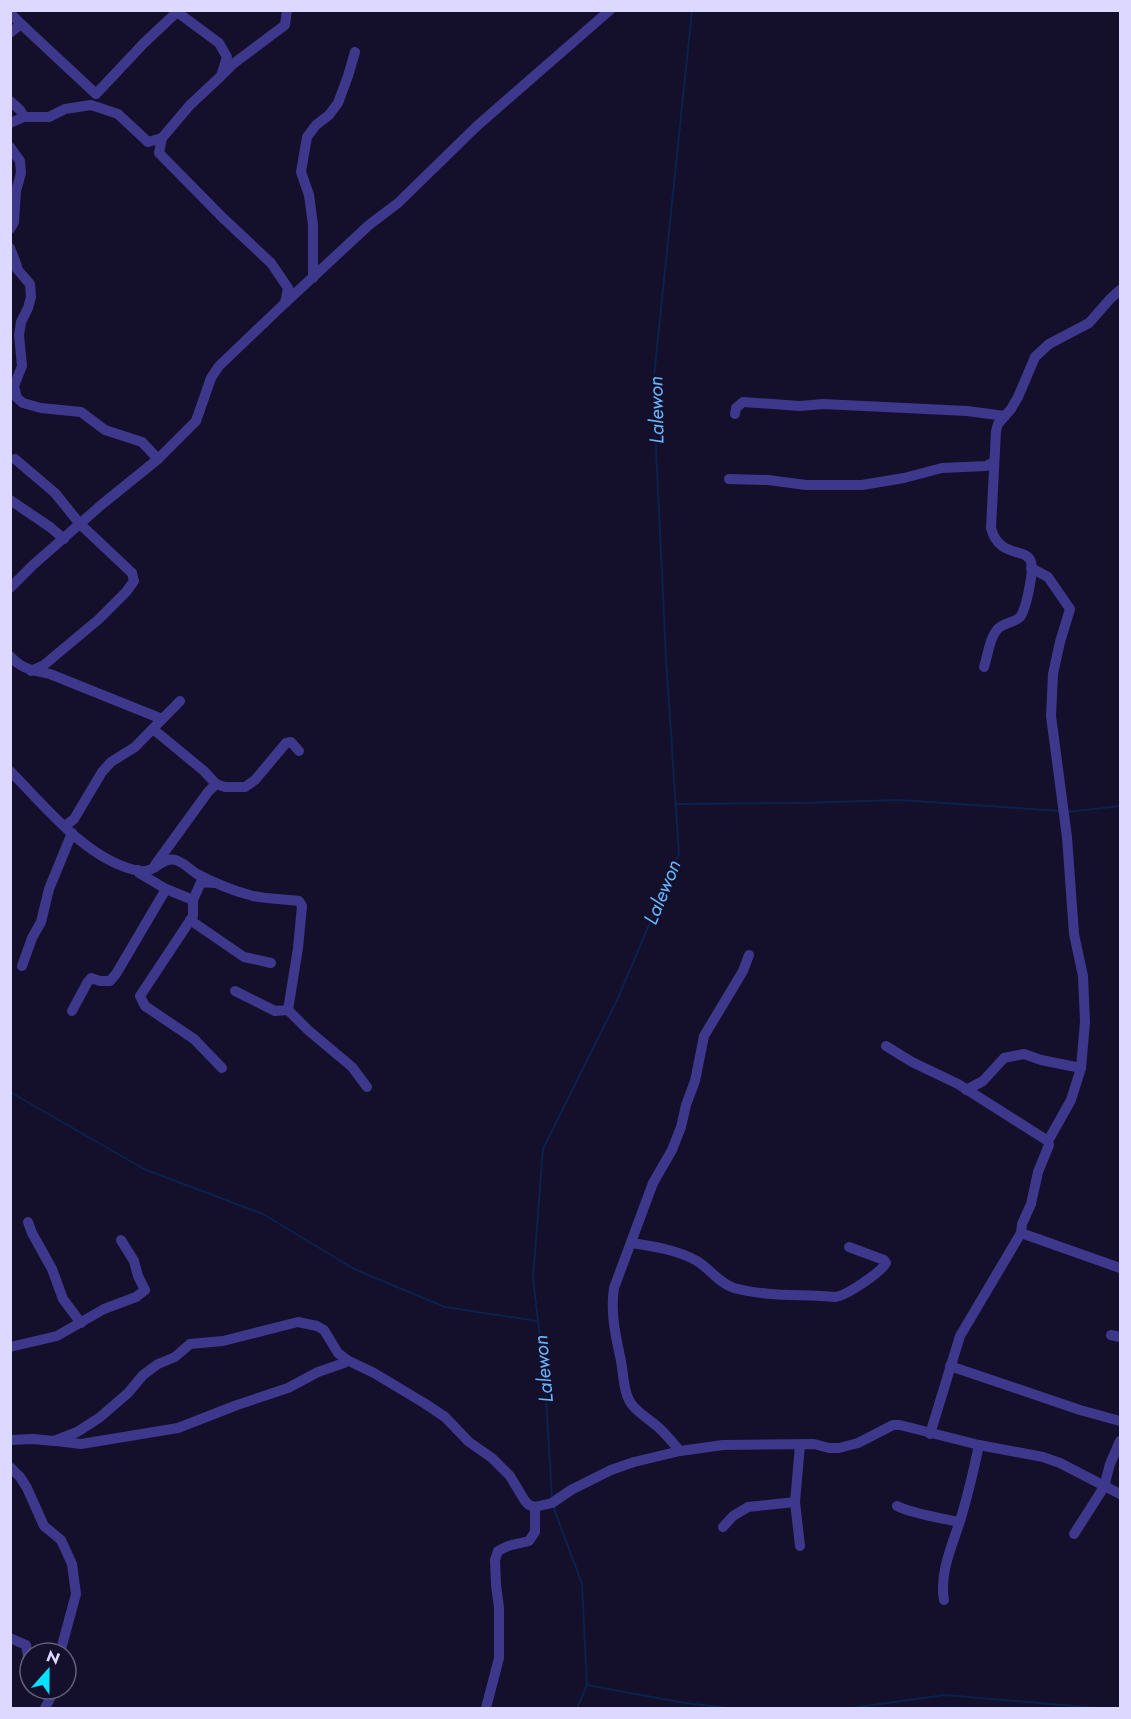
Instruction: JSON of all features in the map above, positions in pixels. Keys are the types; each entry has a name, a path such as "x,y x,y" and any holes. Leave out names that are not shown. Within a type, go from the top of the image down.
{"street":[{"path":"285,303 288,288 271,263 159,153 162,138 190,105 233,64 285,25 287,10"},
{"path":"10,588 80,524 158,459 196,422 211,378 219,366 369,225 398,203 477,126 610,10"},
{"path":"96,94 144,42 179,11 219,43 227,57 221,76"},
{"path":"10,13 148,142 162,138"},
{"path":"10,33 21,24"},
{"path":"313,278 313,225 309,195 302,172 307,137 338,103 355,52"},
{"path":"10,101 24,117"},
{"path":"10,123 24,117 49,117 65,109 92,105 118,114"},
{"path":"10,147 20,160 21,173 16,191 14,222 10,229"},
{"path":"10,248 17,269 30,284 31,297 20,328 22,366 14,386 17,398 23,403 41,408 81,412 105,430 142,442 158,459"},
{"path":"984,667 997,628 1018,619 1022,612 1029,588 1031,568 1029,558 1003,548 993,535 991,518 996,432 1018,397 1035,357 1041,350 1089,323 1120,290"},
{"path":"735,414 736,408 743,402 967,411 1005,416"},
{"path":"15,459 55,493 80,524 132,573 134,581 126,592 83,633 44,665 31,671"},
{"path":"729,479 768,480 806,485 862,484 904,478 942,468 986,466 994,462"},
{"path":"10,500 50,526 64,539"},
{"path":"930,1434 960,1336 1021,1233 1022,1224 1031,1204 1038,1172 1049,1145 1048,1141 1071,1100 1081,1068 1085,1022 1083,976 1074,934 1067,837 1051,716 1053,674 1070,609 1048,577 1031,568"},
{"path":"10,656 16,663 31,671 60,678 162,718"},
{"path":"22,966 32,938 41,922 49,889 74,819 102,772 111,762 135,747 180,700"},
{"path":"153,729 204,771 216,784 225,787 245,787 255,780 285,742 291,742 299,751"},
{"path":"10,771 69,829 93,850 112,861 146,871 172,859 218,884 255,896 299,901 302,904 298,948 288,1010"},
{"path":"151,869 216,784"},
{"path":"138,870 139,873 166,889 193,900"},
{"path":"218,884 201,882 193,900 193,916 140,996 145,1006 194,1039 222,1068"},
{"path":"72,1011 92,978 110,981 116,974 166,889"},
{"path":"190,920 244,957 271,963"},
{"path":"680,1451 659,1428 633,1406 626,1392 614,1324 612,1298 652,1183 672,1150 681,1127 695,1081 704,1036 743,971 749,956"},
{"path":"235,990 275,1011 288,1010 352,1067 367,1087"},
{"path":"886,1046 966,1090 1048,1141"},
{"path":"966,1090 983,1081 1004,1058 1024,1054 1081,1068"},
{"path":"28,1222 52,1269 63,1299 81,1323"},
{"path":"1021,1233 1120,1268"},
{"path":"10,1347 57,1336 104,1309 126,1302 145,1290 134,1261 121,1240"},
{"path":"631,1243 663,1249 693,1259 723,1282 736,1288 782,1295 835,1297 843,1295 868,1280 884,1268 886,1263 884,1260 849,1246"},
{"path":"54,1441 77,1432 99,1418 128,1393 143,1375 158,1364 175,1357 190,1344 223,1341 298,1322 324,1330 338,1353 347,1360 374,1373 445,1417 469,1442 492,1458 510,1476 525,1502 535,1507 552,1503 571,1490 611,1470 680,1451 723,1445 814,1444 838,1449 858,1443 893,1425 1043,1457 1060,1463 1120,1494"},
{"path":"10,1440 33,1439 81,1444 178,1428 288,1388 347,1360"},
{"path":"950,1366 1080,1410 1120,1421"},
{"path":"1074,1534 1104,1487 1110,1464 1120,1441"},
{"path":"800,1445 795,1502 800,1546"},
{"path":"944,1600 942,1589 946,1565 970,1485 979,1445"},
{"path":"11,1469 27,1488 44,1526 61,1540 72,1564 76,1594 63,1641"},
{"path":"723,1527 733,1516 748,1507 795,1502"},
{"path":"897,1506 909,1512 959,1522"},
{"path":"486,1708 499,1658 499,1608 495,1560 498,1551 529,1541 535,1532 535,1507"}],"waterway":[{"name":"Lalewon","path":"552,1498 545,1382 533,1278 543,1149 618,998 679,854 666,658 653,386 692,10"},
{"path":"676,804 900,800 1061,811"},
{"path":"1067,812 1120,806"},
{"path":"10,1092 144,1169 263,1214 354,1269 445,1307 537,1321"},
{"name":"Lalewon","path":"553,1506 582,1584 587,1685 577,1708"},
{"path":"587,1685 685,1703 729,1708"},
{"path":"851,1708 945,1695 1098,1708"}]}
